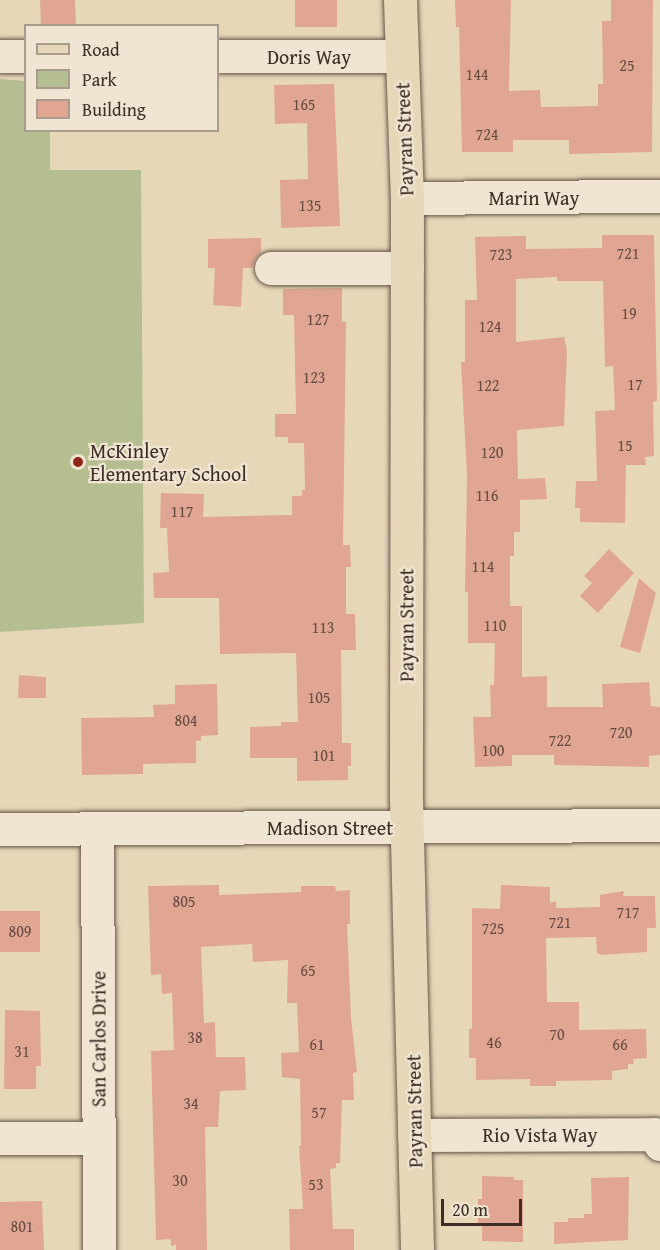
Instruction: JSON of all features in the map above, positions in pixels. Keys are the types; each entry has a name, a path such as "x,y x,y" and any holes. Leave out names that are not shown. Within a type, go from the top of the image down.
{"main road":[{"name":"Payran Street","path":"399,0 407,198 407,827 417,1250"}],"street":[{"path":"0,56 24,56"},
{"name":"Doris Way","path":"219,56 401,56"},
{"name":"Marin Way","path":"407,198 660,196"},
{"path":"271,268 407,268"},
{"name":"Madison Street","path":"0,829 660,825"},
{"name":"San Carlos Drive","path":"97,828 99,1250"},
{"name":"Rio Vista Way","path":"414,1135 658,1136"},
{"path":"0,1138 98,1138"}],"green space":[{"name":"McKinley Elementary School","path":"0,79 24,81 24,132 50,132 50,170 141,170 144,623 0,632"}],"building":[{"path":"40,0 75,0 76,24 41,24"},
{"path":"295,0 337,0 337,27 295,27"},
{"path":"455,0 511,0 509,91 540,90 541,107 545,107 598,106 598,84 603,84 602,21 611,21 611,0 653,0 652,152 569,154 569,140 513,140 513,152 462,152 459,27 456,27"},
{"path":"334,84 340,226 281,228 280,180 308,179 307,123 275,124 274,85"},
{"path":"602,235 654,235 657,401 653,402 654,456 645,457 646,465 626,465 625,523 580,522 580,508 575,508 576,481 597,481 595,411 615,410 613,366 605,367 603,281 557,281 557,277 516,279 516,342 564,337 567,351 564,426 517,430 518,479 545,478 547,499 520,500 520,532 514,532 514,556 510,556 510,606 522,606 522,677 547,676 547,707 603,707 602,684 649,682 651,706 660,707 660,755 649,756 649,767 554,765 554,755 512,755 512,766 475,767 473,717 491,717 490,685 494,685 495,643 468,643 468,592 465,592 467,476 461,362 465,362 465,300 477,300 475,237 526,236 526,249 602,248"},
{"path":"261,238 261,252 252,268 243,268 241,307 213,305 215,268 208,268 208,239"},
{"path":"342,288 342,322 346,322 343,545 350,545 351,567 346,567 346,614 355,614 356,650 341,650 342,743 351,743 351,766 348,766 348,780 297,781 297,758 250,758 250,727 281,726 281,722 298,722 296,653 220,654 219,598 154,598 153,573 169,572 167,528 160,528 161,493 204,494 203,517 292,515 292,496 302,496 302,490 305,490 304,443 288,443 288,437 275,437 275,414 296,414 294,315 283,315 283,289"},
{"path":"609,549 634,573 598,613 580,596 592,583 584,576"},
{"path":"639,578 656,593 640,653 620,647"},
{"path":"19,675 46,677 46,698 18,698"},
{"path":"217,684 218,735 201,736 201,741 196,741 196,763 143,764 143,774 82,775 81,718 154,717 153,705 175,704 175,685"},
{"path":"219,885 219,895 301,892 301,886 335,886 336,891 350,890 350,924 347,924 351,1017 357,1072 353,1073 354,1100 342,1100 340,1163 336,1163 336,1168 330,1169 333,1229 354,1229 354,1250 290,1250 289,1209 303,1209 299,1146 301,1146 300,1079 282,1077 281,1053 299,1052 297,1003 287,1003 288,960 253,962 252,944 201,947 204,1023 215,1022 216,1057 245,1057 246,1090 220,1091 218,1127 205,1127 207,1250 176,1250 176,1245 171,1246 171,1239 156,1240 151,1051 174,1050 172,993 162,994 161,974 151,975 148,886"},
{"path":"501,885 550,887 550,903 556,901 556,908 600,907 600,895 624,891 623,896 655,896 656,928 647,928 647,952 601,955 597,953 596,937 546,938 547,1002 579,1002 579,1030 646,1029 647,1058 633,1059 634,1064 628,1064 628,1069 612,1071 612,1080 556,1081 556,1086 530,1086 530,1079 476,1080 476,1058 469,1058 469,1029 472,1029 472,908 500,909"},
{"path":"0,911 40,911 40,952 0,952"},
{"path":"5,1010 40,1011 41,1066 36,1066 36,1089 4,1089"},
{"path":"482,1176 514,1177 514,1180 523,1180 523,1242 482,1241 482,1225 478,1225 478,1199 482,1199"},
{"path":"629,1177 628,1240 554,1244 554,1222 568,1222 568,1218 584,1218 584,1214 592,1214 591,1178"},
{"path":"42,1201 44,1250 0,1250 0,1202"}],"place":[{"name":"McKinley Elementary School","path":"78,462"}]}
